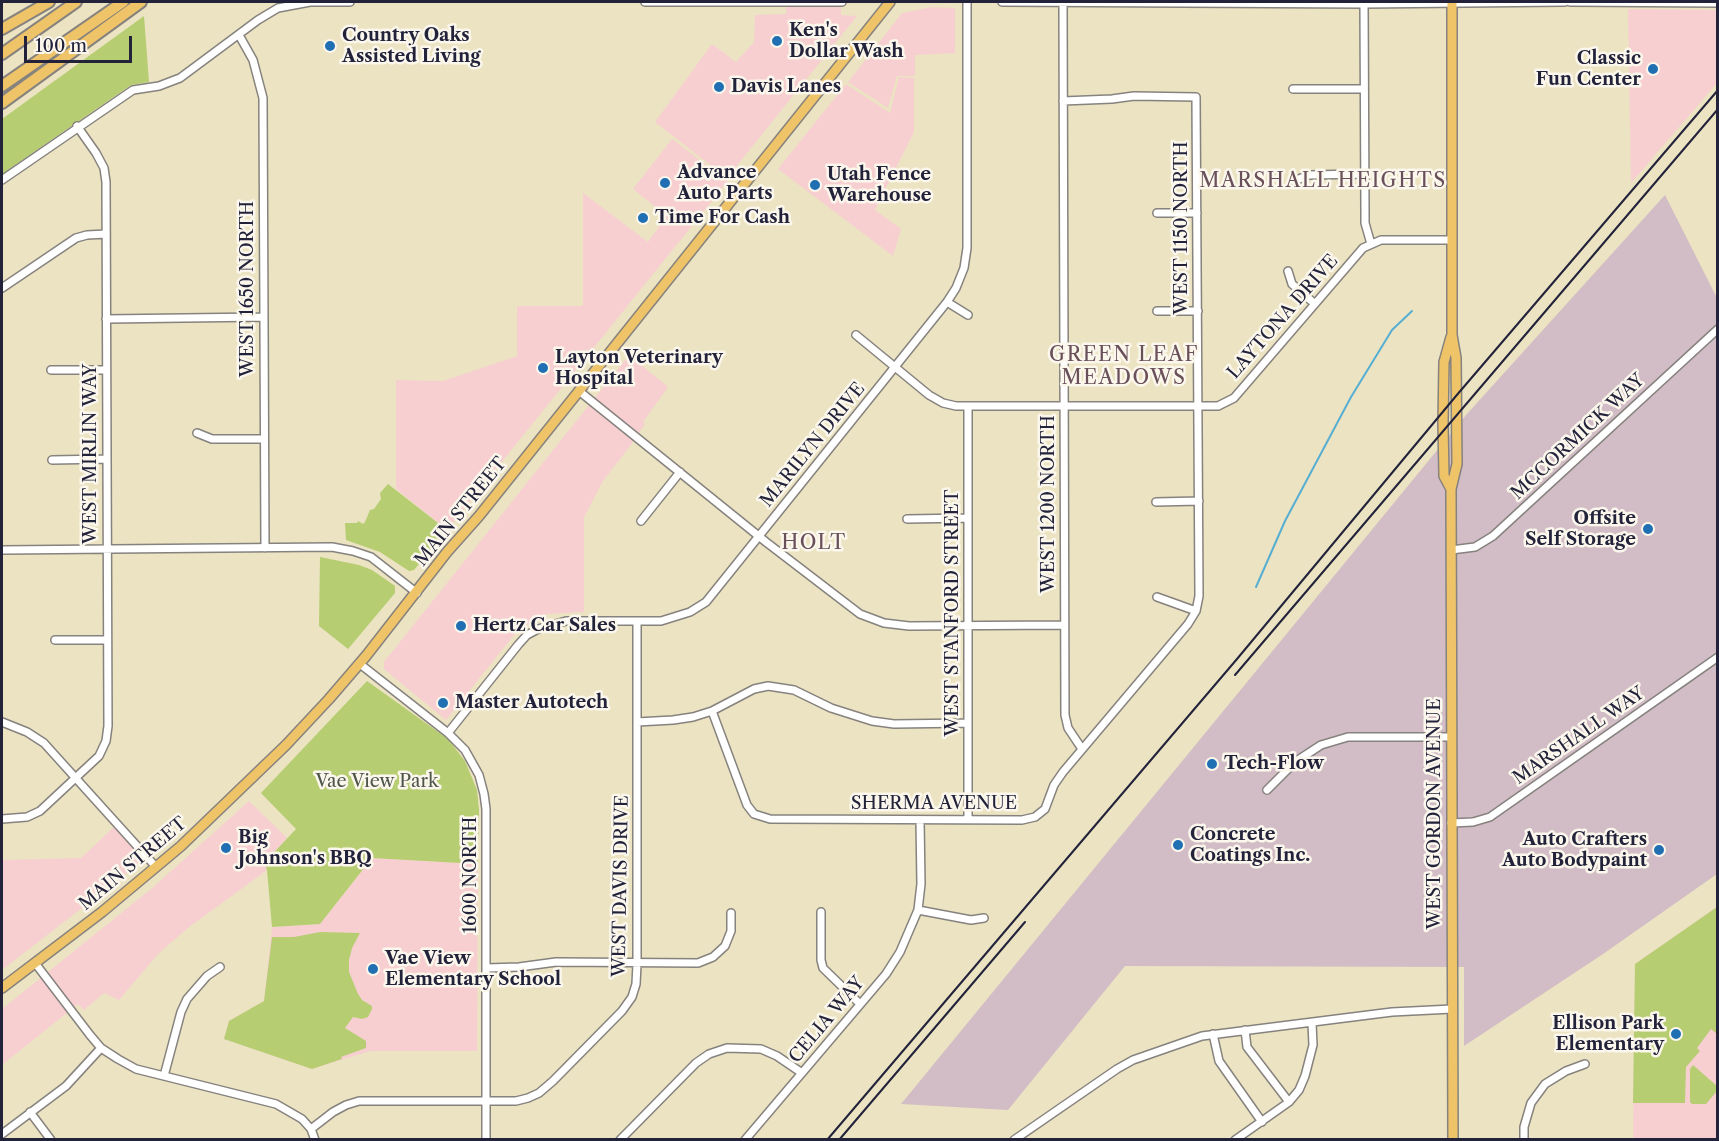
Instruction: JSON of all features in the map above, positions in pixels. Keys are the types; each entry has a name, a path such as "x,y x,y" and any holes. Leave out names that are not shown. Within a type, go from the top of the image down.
{"highway":[{"path":"2,29 49,2"},
{"path":"2,54 76,2"},
{"path":"2,86 123,2"},
{"path":"2,103 141,2"}],"main road":[{"name":"MAIN STREET","path":"2,988 156,867 203,826 286,745 360,664 447,552 579,391 890,2"},
{"name":"WEST GORDON AVENUE","path":"1452,2 1452,335 1456,358 1457,464 1451,489 1453,1140"}],"street":[{"path":"2,180 77,126 133,90 159,86 180,78 258,20 278,8 295,4 350,2"},
{"path":"645,2 842,2"},
{"name":"MARILYN DRIVE","path":"448,733 518,645 527,635 538,629 566,621 661,621 676,618 706,602 947,302 964,268 967,248 967,2"},
{"path":"1002,2 1718,3"},
{"name":"WEST 1200 NORTH","path":"1063,2 1065,715 1068,728 1082,748"},
{"path":"1364,4 1365,223 1371,243 1381,240 1451,240"},
{"name":"WEST 1650 NORTH","path":"239,35 253,60 263,98 265,548"},
{"path":"1293,89 1364,89"},
{"name":"WEST 1150 NORTH","path":"1063,100 1134,96 1196,97 1199,501 1199,596 1196,611"},
{"name":"WEST MIRLIN WAY","path":"2,819 27,817 40,811 99,756 106,741 108,726 106,182 104,168 77,126"},
{"path":"1294,181 1309,175 1364,174"},
{"path":"1157,213 1197,213"},
{"path":"2,288 76,238 106,234"},
{"name":"LAYTONA DRIVE","path":"856,335 929,395 943,403 968,406 1218,406 1233,398 1355,255 1371,243"},
{"path":"1288,271 1292,284 1315,304"},
{"path":"947,302 968,315"},
{"path":"1158,311 1198,311"},
{"path":"106,319 263,317"},
{"name":"MCCORMICK WAY","path":"1451,550 1475,547 1493,536 1718,329"},
{"path":"51,370 106,370"},
{"path":"579,391 860,614 884,622 909,626 1065,625"},
{"name":"WEST STANFORD STREET","path":"968,406 968,819"},
{"path":"197,433 212,439 263,439"},
{"path":"52,459 107,459"},
{"path":"641,521 680,472"},
{"path":"1156,502 1199,501"},
{"path":"907,519 968,518"},
{"path":"2,550 332,547 371,557 417,593"},
{"path":"1157,597 1196,611"},
{"name":"SHERMA AVENUE","path":"712,711 747,804 754,814 770,819 1022,820 1035,817 1046,809 1054,785 1082,748 1188,624 1196,611"},
{"name":"WEST DAVIS DRIVE","path":"311,1129 333,1112 359,1101 516,1101 528,1098 539,1093 554,1081 622,1011 632,997 636,984 637,964 637,621"},
{"path":"55,640 107,640"},
{"name":"MARSHALL WAY","path":"1451,823 1473,822 1490,817 1718,657"},
{"name":"1600 NORTH","path":"360,664 448,733 465,750 484,794 486,809 486,1140"},
{"path":"638,722 672,720 712,711 754,689 775,686 794,690 831,708 872,721 894,724 968,723"},
{"path":"2,722 27,732 44,743 156,867"},
{"path":"1267,790 1295,762 1321,745 1367,736 1452,737"},
{"name":"CELIA WAY","path":"745,1140 886,974 900,952 918,910 921,884 920,820"},
{"path":"918,910 970,920 984,918"},
{"path":"821,912 823,968 860,1004"},
{"path":"486,968 519,967 556,962 698,963 713,957 725,946 731,930 731,913"},
{"path":"36,963 100,1048 136,1069 276,1104 302,1119 311,1129 315,1140"},
{"path":"164,1076 181,1012 187,999 195,987 220,967"},
{"path":"1014,1140 1133,1060 1213,1034 1392,1012 1452,1009"},
{"path":"1235,1140 1289,1102 1299,1090 1313,1045 1312,1023"},
{"path":"1245,1030 1247,1047 1289,1102"},
{"path":"1213,1034 1219,1061 1262,1122"},
{"path":"2,1134 66,1086 100,1048"},
{"path":"620,1140 696,1064 709,1054 727,1048 761,1049 777,1056 802,1073"},
{"path":"1524,1140 1524,1127 1531,1103 1545,1084 1566,1071 1585,1064"},
{"path":"30,1112 51,1140"}],"shaded area":[{"path":"786,2 841,2 841,15 857,16 727,178 655,122 712,44 736,62 754,42 755,15 786,14"},
{"path":"932,7 955,8 955,53 915,55 915,76 897,76 888,108 848,82 902,13"},
{"path":"1628,9 1718,10 1717,83 1631,183"},
{"path":"899,77 914,78 914,132 875,210 901,229 893,256 778,169 846,84 890,113"},
{"path":"672,139 728,181 447,530 396,489 396,380 443,381 517,356 517,306 583,306 583,193 648,242 667,216 633,189"},
{"path":"1665,195 1717,298 1717,874 1603,954 1464,1046 1464,967 1125,966 1008,1110 901,1104 1466,415"},
{"path":"629,355 668,387 643,422 645,424 631,445 603,481 584,517 584,612 547,614 518,630 446,720 384,669 384,662"},
{"path":"249,801 287,838 264,863 267,870 188,928 159,953 119,1000 104,993 84,1010 78,1004 2,1065 2,1009 151,889"},
{"path":"115,826 144,860 2,970 2,860 81,858"},
{"name":"Vae View Elementary School","path":"372,858 478,864 477,1051 370,1051 312,1069 224,1039 229,1021 264,1001 272,927 320,924"},
{"name":"Ellison Park Elementary","path":"1717,907 1717,1139 1633,1140 1635,964"}],"green space":[{"path":"144,16 149,82 131,85 2,174 2,119"},
{"path":"388,484 447,530 414,570 409,571 380,552 346,540 345,523 357,523 358,521 363,524 370,510 374,509 381,499 380,493"},
{"path":"320,557 372,570 395,586 395,593 348,649 319,626"},
{"name":"Vae View Park","path":"367,681 448,739 465,761 477,790 478,864 372,858 320,924 272,927 267,870 264,863 296,829 261,793"},
{"name":"Ellison Park Elementary","path":"1717,907 1717,1034 1711,1029 1697,1048 1700,1051 1686,1067 1685,1103 1633,1103 1635,964"},
{"path":"320,932 360,933 352,948 349,972 358,994 362,1000 372,1006 372,1009 368,1017 362,1019 353,1017 345,1028 366,1041 366,1048 312,1069 224,1039 229,1021 264,1001 272,937 294,937"},
{"path":"1693,1065 1717,1086 1717,1091 1706,1104 1690,1102 1690,1069"}],"waterway":[{"path":"1256,587 1285,521 1351,397 1392,330 1412,311"}],"railway":[{"path":"827,1140 1718,90"},
{"path":"1235,675 1718,109"},
{"path":"839,1140 1025,922"}],"place":[{"name":"Ken's Dollar Wash","path":"777,41"},
{"name":"Country Oaks Assisted Living","path":"330,46"},
{"name":"Classic Fun Center","path":"1653,69"},
{"name":"Davis Lanes","path":"719,87"},
{"name":"Advance Auto Parts","path":"665,183"},
{"name":"Utah Fence Warehouse","path":"815,185"},
{"name":"Time For Cash","path":"643,218"},
{"name":"Layton Veterinary Hospital","path":"543,368"},
{"name":"Offsite Self Storage","path":"1648,529"},
{"name":"Hertz Car Sales","path":"461,626"},
{"name":"Master Autotech","path":"443,703"},
{"name":"Tech-Flow","path":"1212,764"},
{"name":"Concrete Coatings Inc.","path":"1178,845"},
{"name":"Big Johnson's BBQ","path":"226,848"},
{"name":"Auto Crafters Auto Bodypaint","path":"1659,850"},
{"name":"Vae View Elementary School","path":"373,969"},
{"name":"Ellison Park Elementary","path":"1676,1034"}],"district":[{"name":"MARSHALL HEIGHTS","path":"1323,181"},
{"name":"GREEN LEAF MEADOWS","path":"1124,366"},
{"name":"HOLT","path":"814,543"}]}
